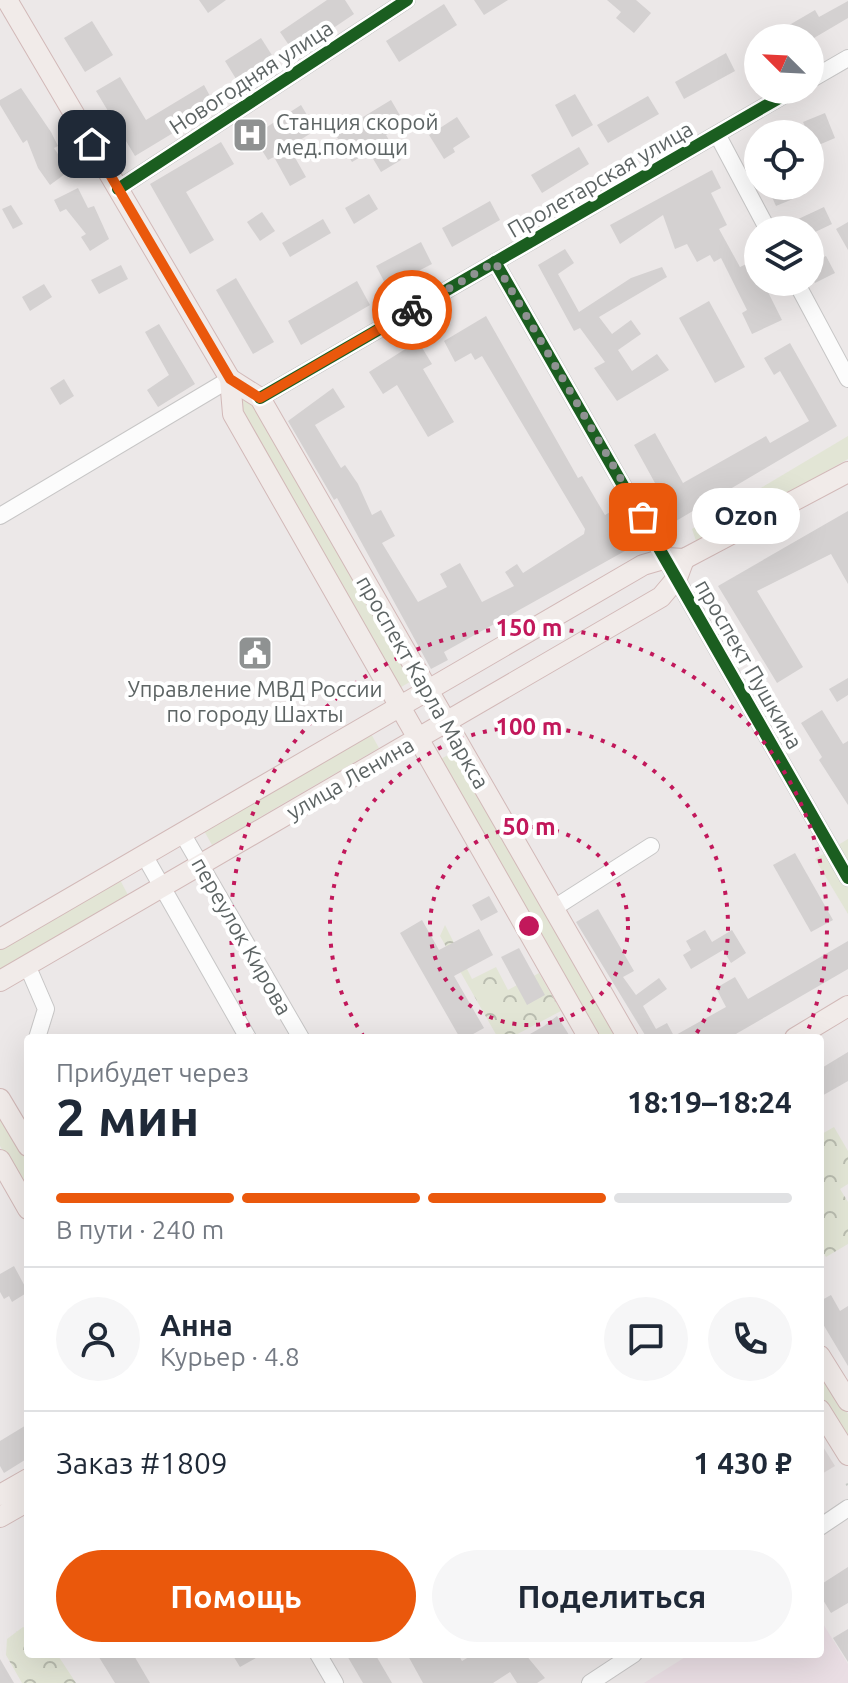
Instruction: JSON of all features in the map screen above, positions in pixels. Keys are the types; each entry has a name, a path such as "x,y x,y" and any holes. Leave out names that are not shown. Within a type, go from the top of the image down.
{"main road":[{"name":"проспект Карла Маркса","path":"7,0 230,379 233,414 587,1034"},
{"name":"проспект Карла Маркса","path":"230,379 260,398 626,1034"},
{"name":"улица Ленина","path":"0,939 643,565 676,565 848,472"},
{"name":"улица Ленина","path":"0,981 661,597 676,565"},
{"path":"802,1034 848,1006"},
{"path":"0,1099 24,1139"},
{"path":"0,1160 24,1202"},
{"path":"824,1362 848,1401"},
{"path":"824,1416 848,1455"},
{"path":"0,1495 24,1481"},
{"path":"0,1517 24,1503"}],"street":[{"name":"Новогодняя улица","path":"118,189 407,0"},
{"path":"824,72 848,58"},
{"name":"Пролетарская улица","path":"260,398 769,104"},
{"path":"717,134 761,216"},
{"name":"проспект Пушкина","path":"495,262 676,565 848,878"},
{"path":"804,296 848,379"},
{"path":"0,516 230,379"},
{"name":"переулок Кирова","path":"182,833 299,1034"},
{"path":"554,908 651,846"},
{"name":"переулок Кирова","path":"144,855 246,1034"},
{"path":"27,965 46,1009 38,1034"},
{"path":"824,1524 848,1508"},
{"path":"320,1658 335,1683"},
{"path":"590,1683 622,1658"}],"shaded area":[{"path":"824,1448 835,1466 824,1473"},
{"path":"824,1625 848,1664 848,1683 644,1683 684,1658 824,1658"}],"green space":[{"path":"235,385 258,400 415,679 396,690 237,412"},
{"path":"848,436 848,459 697,544 692,529"},
{"path":"370,732 379,748 212,845 203,829"},
{"path":"455,751 618,1034 596,1034 439,760"},
{"path":"848,839 848,914 815,859"},
{"path":"119,878 128,895 0,969 0,946"},
{"path":"445,925 472,979 496,967 508,990 539,973 561,1011 518,1034 496,1034 440,936"},
{"path":"0,1110 24,1151 24,1187 0,1146"},
{"path":"834,1127 848,1151 848,1184 840,1189 848,1202 848,1244 826,1257 824,1254 824,1133"},
{"path":"824,1375 848,1414 848,1442 824,1403"},
{"path":"24,1627 24,1658 60,1658 76,1683 22,1683 6,1655 7,1639"}],"building":[{"path":"199,0 226,0 208,13"},
{"path":"327,0 345,0 354,14 295,54 280,32"},
{"path":"474,0 508,0 484,15"},
{"path":"607,0 636,0 651,13 634,33 616,18 621,12"},
{"path":"848,1 848,18 824,32 824,24 791,24 815,10 819,17"},
{"path":"444,4 457,25 399,62 386,41"},
{"path":"92,21 113,55 85,72 64,38"},
{"path":"261,38 277,63 241,87 225,61"},
{"path":"726,53 735,71 684,99 675,82"},
{"path":"120,77 146,120 204,85 216,107 135,156 96,91"},
{"path":"21,88 51,132 58,146 54,148 69,171 50,185 38,168 27,140 23,143 0,105 0,100"},
{"path":"575,94 593,125 572,137 555,105"},
{"path":"648,96 659,114 608,143 597,125"},
{"path":"391,100 405,124 386,135 401,160 381,172 369,152 352,162 335,134"},
{"path":"301,105 316,130 289,147 306,177 290,186 274,157 268,160 253,136"},
{"path":"825,113 835,138 824,143 824,120 808,120"},
{"path":"457,117 470,137 453,148 455,152 444,159 429,135"},
{"path":"221,142 234,164 186,192 214,240 190,254 150,184"},
{"path":"579,147 589,164 542,193 531,175"},
{"path":"712,170 721,188 711,193 727,225 719,229 740,267 744,265 744,296 770,296 782,320 752,334 742,313 747,310 721,258 714,262 710,255 697,262 687,244 675,249 663,215 620,244 610,225"},
{"path":"78,188 88,208 94,206 109,239 90,251 81,237 86,234 66,209 60,212 54,200"},
{"path":"369,194 378,209 354,224 345,208"},
{"path":"773,200 790,200 776,206"},
{"path":"490,201 500,220 452,247 442,228"},
{"path":"11,205 23,224 13,229 2,209"},
{"path":"824,207 832,224 824,228 824,216 805,216"},
{"path":"262,212 275,231 260,241 247,222"},
{"path":"323,219 331,233 290,257 282,243"},
{"path":"848,222 848,250 836,229"},
{"path":"421,242 432,264 387,287 376,266"},
{"path":"565,249 574,263 558,274 579,312 631,278 662,267 667,277 599,317 612,334 631,320 641,334 618,350 632,371 657,354 669,370 617,401 594,368 605,362 580,328 574,331 538,265"},
{"path":"826,256 835,273 824,278 824,257"},
{"path":"121,265 128,279 99,294 91,280"},
{"path":"236,278 274,342 253,354 216,290"},
{"path":"357,281 370,305 301,345 288,321"},
{"path":"44,284 52,297 30,311 22,297"},
{"path":"709,301 745,367 715,383 679,318"},
{"path":"486,316 578,478 582,476 605,515 619,507 641,542 444,652 448,660 431,669 337,498 334,500 288,421 333,388 345,407 315,425 341,468 345,465 358,484 372,515 381,510 395,536 382,543 418,602 447,587 440,574 460,563 482,602 514,586 505,572 517,564 523,573 584,534 585,529 482,356 475,360 471,353 455,362 444,341"},
{"path":"159,324 195,384 158,407 147,390 169,375 145,332"},
{"path":"418,341 432,364 423,369 454,422 428,437 397,385 383,394 369,372"},
{"path":"790,343 837,426 676,521 634,445 655,433 683,483 766,436 770,443 809,421 780,371 774,375 764,358"},
{"path":"64,379 74,396 60,405 50,388"},
{"path":"848,511 848,584 831,554 757,591 803,667 777,683 718,586"},
{"path":"848,678 848,695 837,702 829,689"},
{"path":"822,710 843,744 848,741 848,805 819,760 822,757 801,723"},
{"path":"795,853 833,920 811,932 773,865"},
{"path":"489,896 498,912 481,921 472,905"},
{"path":"598,909 634,971 623,977 636,995 659,978 667,989 643,1006 656,1029 667,1023 673,1034 644,1034 576,922"},
{"path":"422,920 439,950 479,929 493,955 454,976 484,1028 473,1034 458,1034 400,933"},
{"path":"705,930 712,942 732,930 746,953 731,963 723,950 691,969 683,955 691,950 686,941"},
{"path":"848,941 848,969 736,1034 678,1034 726,1007 716,988 735,977 748,999"},
{"path":"519,948 545,995 527,1005 501,957"},
{"path":"557,1016 568,1034 530,1034"},
{"path":"848,1052 848,1081 824,1095 824,1067"},
{"path":"14,1266 24,1285 24,1294 12,1302 9,1296 4,1299 0,1292 0,1274"},
{"path":"831,1295 840,1311 848,1306 848,1366 824,1326 824,1299"},
{"path":"24,1426 24,1460 4,1473 0,1466 0,1441"},
{"path":"848,1567 848,1603 831,1613 824,1602 824,1582"},
{"path":"848,1629 848,1662 833,1638"},
{"path":"99,1658 135,1658 150,1683 115,1683"},
{"path":"234,1658 256,1658 240,1667"},
{"path":"348,1658 377,1658 392,1683 363,1683"},
{"path":"409,1658 460,1658 462,1661 467,1658 528,1658 545,1678 537,1683 517,1683 510,1672 493,1683 423,1683"},
{"path":"0,1659 14,1683 0,1683"}],"cycle path":[{"path":"118,189 407,0"},
{"path":"260,398 769,104"},
{"path":"495,262 848,878"}],"way so far":[{"path":"412,310 495,262 643,517"}],"place":[{"name":"Станция скорой мед.помощи","path":"250,135"},
{"name":"Ozon","path":"643,517"},
{"name":"Управление МВД России по городу Шахты","path":"255,653"}],"route":[{"path":"92,144 230,379 260,398 412,310"}]}
